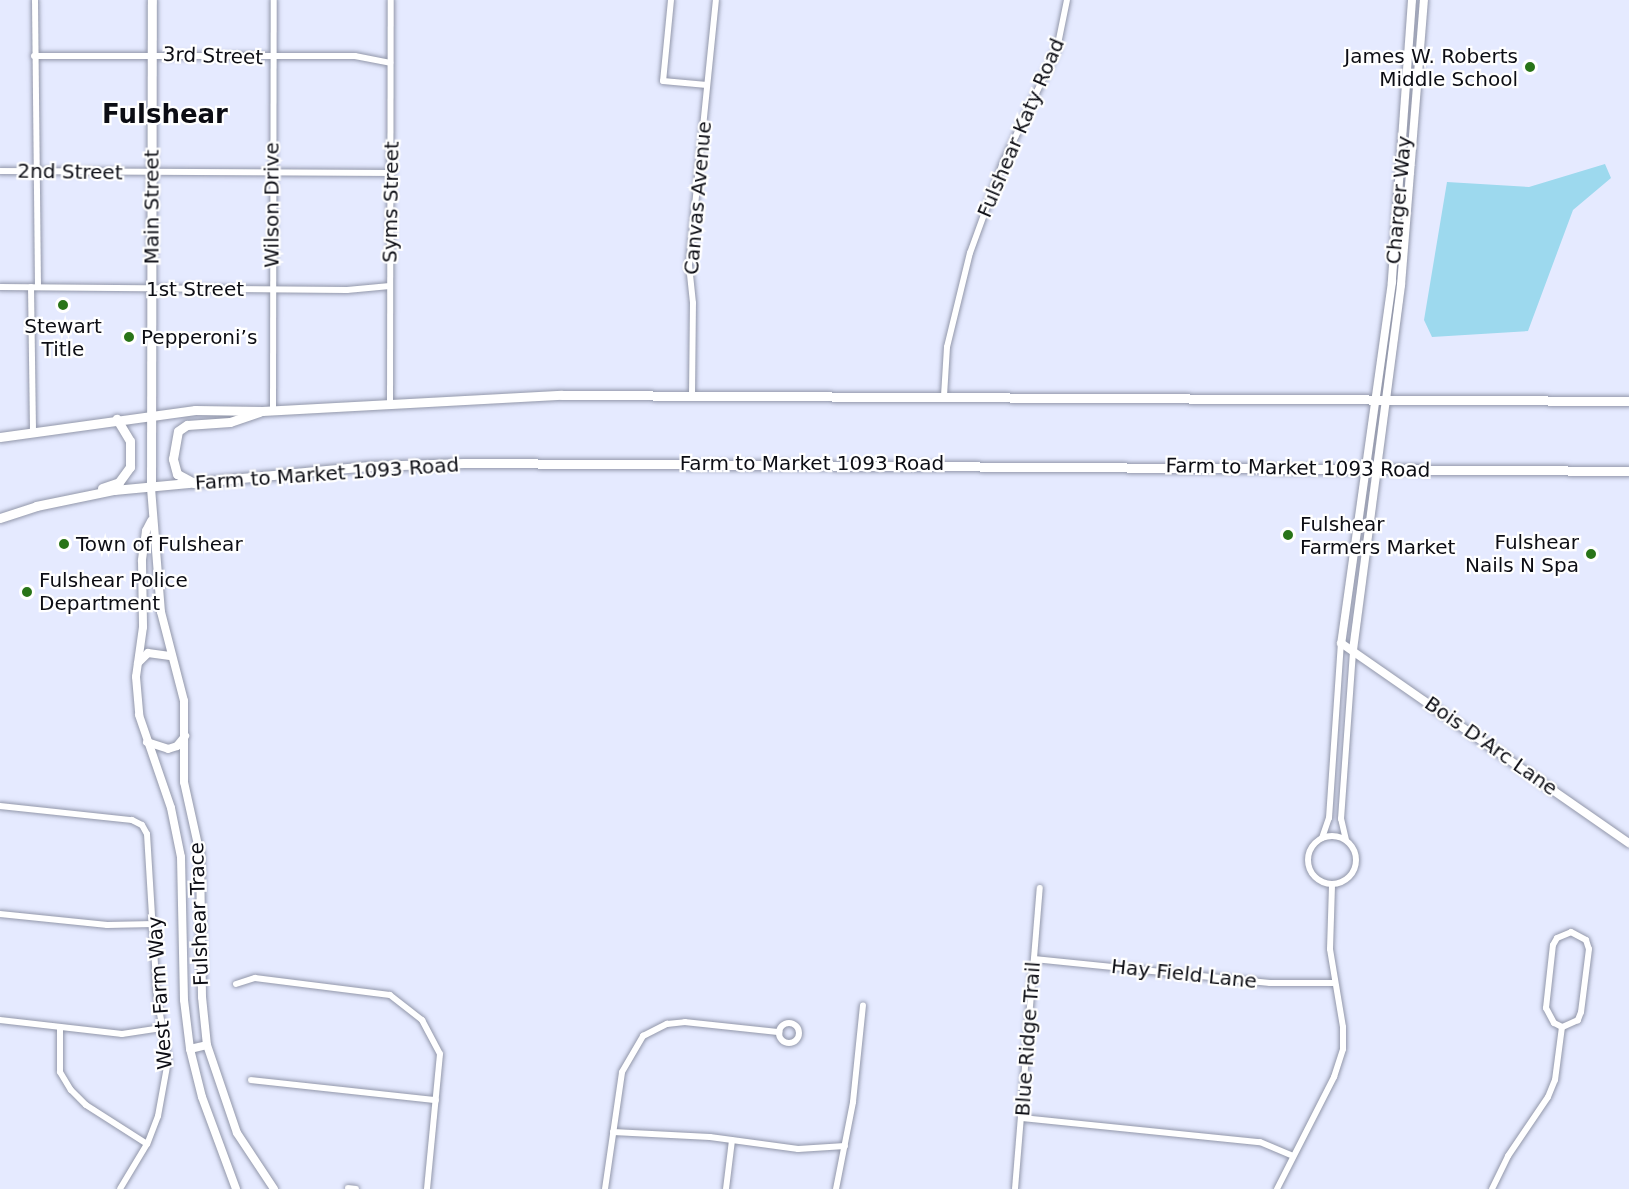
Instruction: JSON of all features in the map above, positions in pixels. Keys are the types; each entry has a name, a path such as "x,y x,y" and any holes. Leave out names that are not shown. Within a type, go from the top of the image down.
{"main road":[{"name":"Main Street","path":"152,0 153,414"},
{"path":"0,436 153,414 238,408 261,411 562,395 1629,401"},
{"path":"195,483 177,474 173,459 178,431 187,425 230,422 261,411"},
{"name":"Fulshear Trace","path":"151,488 153,414"},
{"path":"83,496 119,482 130,467 130,441 117,419"},
{"name":"Farm to Market 1093 Road","path":"0,518 83,496 369,466 464,463 1125,465 1371,470 1629,471"}],"street":[{"path":"33,431 35,0"},
{"name":"Wilson Drive","path":"273,410 274,0"},
{"name":"Syms Street","path":"390,0 392,173 390,404"},
{"path":"671,0 663,81 708,85"},
{"name":"Canvas Avenue","path":"692,396 693,303 689,265 716,0"},
{"name":"Fulshear Katy Road","path":"944,396 947,347 970,253 1002,165 1057,49 1067,0"},
{"name":"Charger Way","path":"1374,399 1392,282 1412,0"},
{"name":"Charger Way","path":"1385,398 1401,285 1424,0"},
{"name":"3rd Street","path":"34,56 153,54 274,57 355,56 390,63"},
{"name":"2nd Street","path":"0,171 272,175 392,173"},
{"name":"1st Street","path":"0,287 272,289 390,286"},
{"path":"1374,399 1371,470 1353,650 1341,819 1346,840 1357,857 1354,870 1345,880 1332,884 1317,879 1308,865 1310,849 1322,838 1329,818 1341,643 1371,470 1385,398"},
{"name":"Fulshear Trace","path":"151,488 161,612 170,656 184,701 184,782 197,838 201,874 202,997 207,1045 237,1133 274,1189"},
{"name":"Fulshear Trace","path":"152,521 146,531 142,561 143,627 138,664 139,715 165,789 181,857 184,1000 190,1049 202,1097 236,1189"},
{"name":"Bois D'Arc Lane","path":"1341,643 1629,843"},
{"path":"138,664 148,653 170,656"},
{"path":"147,742 168,749 177,746 185,736"},
{"name":"West Farm Way","path":"0,806 142,825 147,834 162,1028 168,1061 165,1088 147,1144 120,1189"},
{"path":"1322,838 1334,836 1346,840"},
{"path":"1277,1189 1340,1063 1343,1027 1329,934 1332,884"},
{"name":"Blue Ridge Trail","path":"1015,1189 1040,888"},
{"path":"0,914 107,925 154,924"},
{"path":"1571,932 1586,940 1588,949 1581,1012 1578,1020 1562,1027 1554,1023 1546,1008 1553,945 1557,938 1571,932"},
{"name":"Hay Field Lane","path":"1034,958 1270,983 1335,983"},
{"path":"236,984 255,978 390,995 422,1020 441,1053 428,1189"},
{"path":"836,1189 845,1146 863,1006"},
{"path":"0,1020 122,1034 162,1028"},
{"path":"605,1189 613,1132 629,1056 643,1036 655,1028 685,1022 779,1032"},
{"path":"60,1027 60,1072 71,1090 86,1105 147,1144"},
{"path":"1492,1189 1508,1156 1548,1097 1555,1080 1562,1027"},
{"path":"190,1049 207,1045"},
{"path":"251,1080 436,1100"},
{"path":"1022,1118 1260,1142 1293,1156"},
{"path":"613,1132 732,1140 798,1149 845,1146"},
{"path":"726,1189 732,1140"},
{"path":"348,1188 356,1189"}],"water":[{"path":"1605,164 1611,178 1573,210 1528,331 1432,337 1424,320 1447,182 1529,187"}],"place":[{"name":"James W. Roberts Middle School","path":"1530,67"},
{"name":"Stewart Title","path":"63,305"},
{"name":"Pepperoni’s","path":"129,337"},
{"name":"Fulshear Farmers Market","path":"1288,535"},
{"name":"Town of Fulshear","path":"64,544"},
{"name":"Fulshear Nails N Spa","path":"1591,554"},
{"name":"Fulshear Police Department","path":"27,592"}],"district":[{"name":"Fulshear","path":"165,115"}]}
